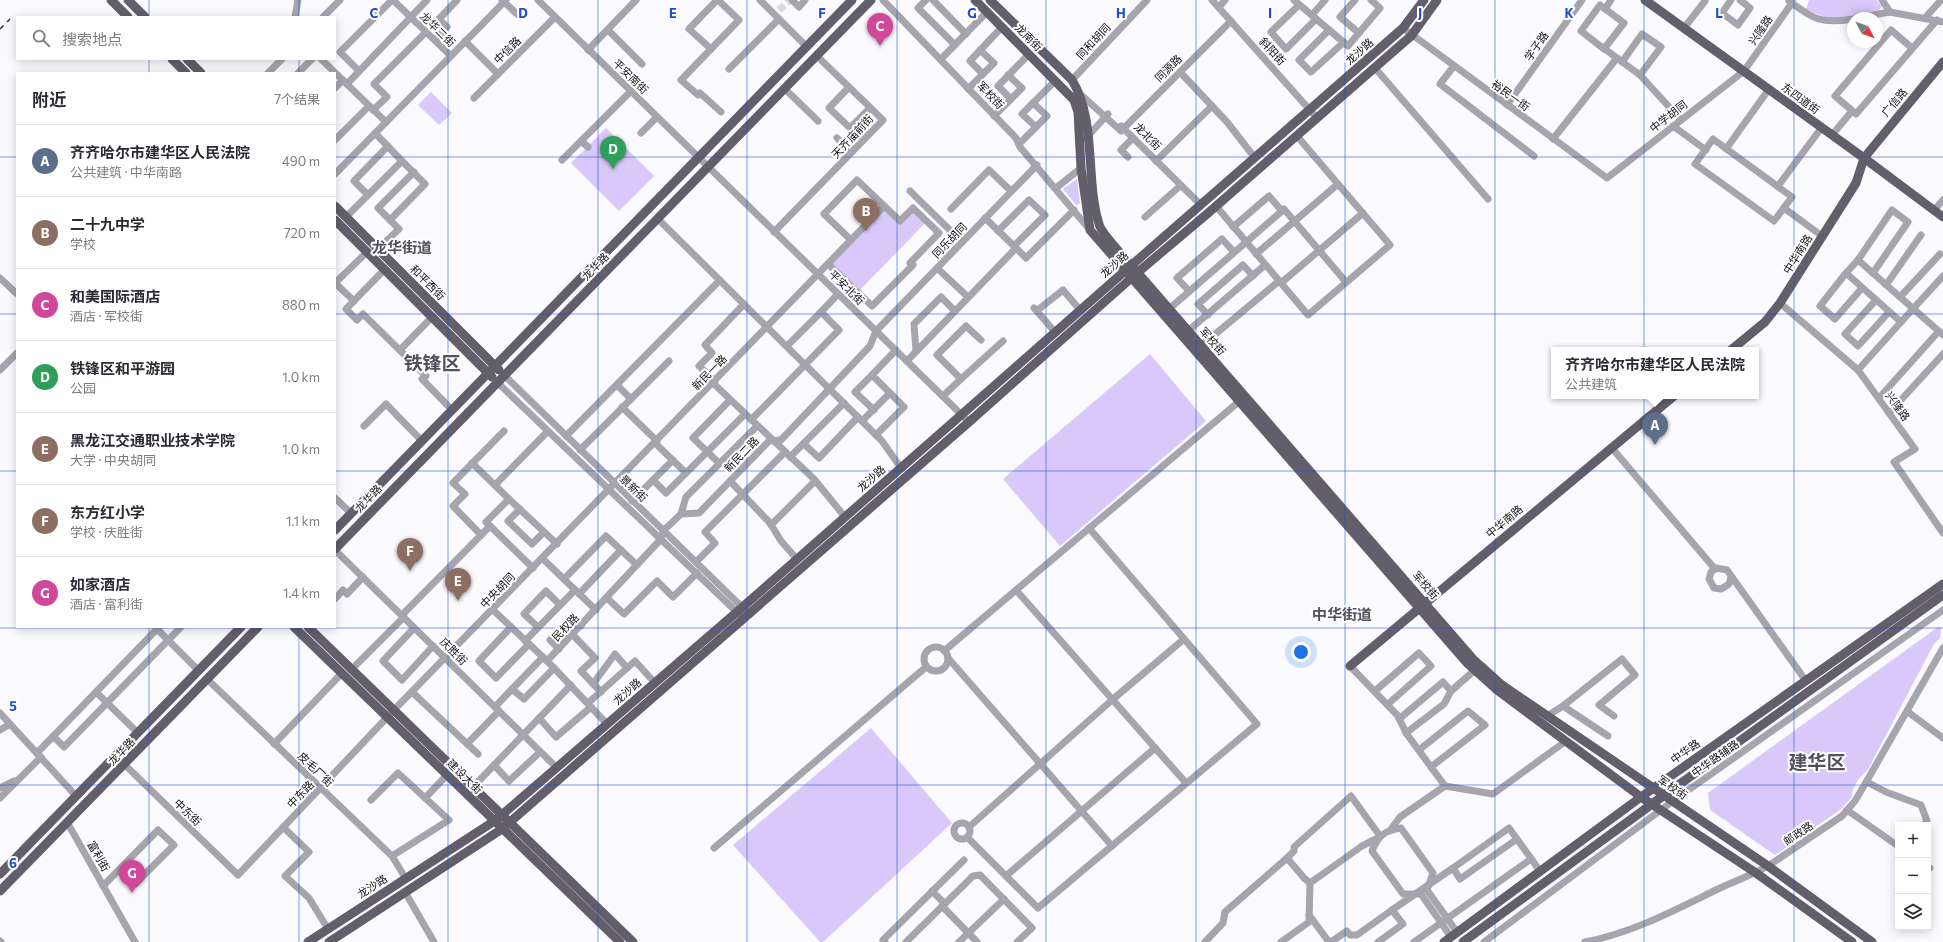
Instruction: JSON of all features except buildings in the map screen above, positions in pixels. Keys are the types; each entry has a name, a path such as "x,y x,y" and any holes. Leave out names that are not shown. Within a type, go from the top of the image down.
{"main road":[{"path":"110,0 127,16"},
{"path":"128,0 144,16"},
{"name":"龙华路","path":"336,529 852,0"},
{"name":"龙华路","path":"336,548 871,0"},
{"name":"龙南街","path":"975,0 1074,100 1078,112 1081,168"},
{"name":"龙南街","path":"990,0 1075,86"},
{"name":"龙沙路","path":"308,942 502,815 740,610 1403,28 1424,0"},
{"name":"龙沙路","path":"329,942 502,829 969,422 1134,275 1375,68 1411,36 1437,0"},
{"name":"东四道街","path":"1652,2 1684,28 1822,127 1943,217"},
{"path":"173,60 185,72"},
{"path":"188,60 200,72"},
{"name":"广信路","path":"1864,158 1943,62"},
{"name":"军校街","path":"1075,86 1086,121 1090,174 1099,226 1128,268"},
{"name":"中华南路","path":"1735,347 1765,322 1780,302 1856,182 1864,158"},
{"path":"1081,168 1090,230"},
{"name":"和平西街","path":"336,207 505,376"},
{"name":"和平西街","path":"336,221 498,383"},
{"name":"军校街","path":"1090,230 1128,268 1422,605 1475,670 1497,690 1641,797 1756,873 1852,942"},
{"name":"军校街","path":"1134,275 1169,309 1201,346 1242,399"},
{"name":"中华南路","path":"1350,666 1670,399"},
{"name":"中华路","path":"1451,937 1641,797 1943,584"},
{"path":"1463,942 1664,795 1943,595"},
{"name":"军校街","path":"1422,605 1479,664 1502,685 1768,866 1872,942"},
{"name":"龙华路","path":"0,874 240,628"},
{"name":"龙华路","path":"0,891 257,628"},
{"name":"建设大街","path":"295,628 620,942"},
{"name":"建设大街","path":"312,628 352,669 633,942"}],"street":[{"path":"295,16 298,0"},
{"path":"324,16 340,0"},
{"path":"359,71 340,52 392,0"},
{"name":"龙华二街","path":"392,0 451,56"},
{"path":"336,87 359,71 427,0"},
{"path":"434,40 447,27 439,19 457,0"},
{"name":"平安南街","path":"538,0 708,168"},
{"path":"588,50 636,0"},
{"path":"711,49 689,29 718,0 739,20 711,49 681,80 698,95 700,93 721,112"},
{"path":"760,0 777,14 807,47"},
{"path":"790,0 799,7 805,0"},
{"name":"军校街","path":"883,0 1016,138 1019,144 1090,230"},
{"path":"926,0 918,8 955,45"},
{"path":"933,0 966,34"},
{"name":"同和胡同","path":"1075,86 1146,0"},
{"name":"斜阳街","path":"1212,0 1317,118"},
{"path":"1219,7 1225,0"},
{"path":"1355,0 1340,17 1359,33"},
{"path":"1321,1 1314,17 1286,49 1271,32 1296,2 1314,17 1329,30 1344,42 1348,46 1380,8 1371,0"},
{"name":"学子路","path":"1507,105 1582,0"},
{"path":"1605,9 1611,0"},
{"path":"1684,28 1704,0"},
{"path":"1731,0 1722,13 1738,25 1750,8 1740,0"},
{"path":"1884,0 1890,12"},
{"path":"1925,18 1941,0"},
{"path":"336,170 386,122 504,1 518,15"},
{"path":"1790,1 1818,20 1836,22 1847,20"},
{"name":"兴隆路","path":"1744,71 1790,1"},
{"path":"1602,47 1604,49 1624,23 1600,5 1580,31 1602,47 1619,60 1640,75 1681,120"},
{"path":"941,59 988,12"},
{"path":"1883,13 1890,12 1940,21"},
{"path":"729,69 777,14"},
{"name":"中信路","path":"474,98 555,17"},
{"name":"同源路","path":"1122,130 1231,21"},
{"path":"1912,48 1891,30 1835,96 1856,114 1912,48 1940,21"},
{"path":"983,74 970,61 1002,27"},
{"name":"裕民一街","path":"1403,28 1411,36 1607,178"},
{"path":"608,30 642,64"},
{"path":"1329,30 1299,60 1311,72 1344,42"},
{"path":"336,139 371,108 387,97 374,84 426,32"},
{"path":"1553,139 1642,34 1660,47 1640,75"},
{"path":"465,42 498,74"},
{"path":"968,88 994,63 980,50"},
{"path":"1011,99 998,86 1029,54"},
{"name":"天齐庙前街","path":"774,232 883,120 817,56"},
{"path":"269,72 281,60"},
{"path":"299,72 311,60"},
{"path":"322,60 335,72"},
{"path":"1454,66 1440,84 1534,156"},
{"path":"1375,68 1488,199"},
{"name":"中学胡同","path":"1607,178 1744,71"},
{"path":"1180,72 1227,122 1255,158"},
{"path":"336,73 386,122"},
{"path":"994,116 1022,88 1008,75"},
{"path":"1036,127 1022,114 1055,81"},
{"name":"龙北街","path":"1075,86 1122,130 1133,138 1180,186 1201,205"},
{"path":"849,87 829,108 850,128 870,108"},
{"path":"785,88 818,121"},
{"path":"1726,149 1769,89"},
{"path":"562,160 631,91"},
{"path":"1019,144 1046,116 1033,103"},
{"path":"1156,161 1212,106"},
{"path":"1832,135 1852,111"},
{"path":"1087,137 1107,115"},
{"path":"641,133 657,117"},
{"path":"1673,126 1706,150"},
{"path":"1778,186 1822,127"},
{"path":"375,133 426,184 390,220"},
{"path":"1216,206 1308,315 1390,245 1297,136"},
{"path":"837,138 852,152"},
{"path":"1128,157 1121,150 1133,138"},
{"path":"1714,139 1726,149 1792,197 1774,222 1695,164 1714,139"},
{"path":"582,141 588,147"},
{"path":"368,195 354,181 388,146"},
{"path":"346,217 402,161"},
{"name":"同乐胡同","path":"876,331 1037,165"},
{"name":"平安北街","path":"708,168 969,422"},
{"path":"1056,188 1081,168"},
{"path":"951,209 990,170 1011,191"},
{"path":"378,250 399,229 378,208 414,172"},
{"path":"828,264 872,306 913,265 910,263 939,233 913,208 900,221 857,180 824,214 851,240"},
{"path":"1256,254 1338,184"},
{"path":"1145,217 1180,186"},
{"path":"910,191 962,242"},
{"path":"1233,226 1269,196 1282,211 1284,209 1346,282"},
{"path":"907,361 1016,248 1014,246 1045,215 1029,200 998,231"},
{"path":"1934,210 1943,200"},
{"name":"新民一路","path":"613,487 884,206"},
{"path":"1784,208 1822,236"},
{"path":"985,218 1026,258 1074,210"},
{"path":"1862,288 1835,319 1820,306 1858,260 1892,210 1908,222 1873,273"},
{"path":"1169,309 1282,211"},
{"path":"1201,346 1362,213"},
{"path":"658,219 876,435 901,468"},
{"path":"1886,285 1921,234"},
{"path":"1189,291 1177,278 1222,239 1234,252"},
{"path":"336,282 367,252"},
{"path":"1900,297 1940,254"},
{"path":"1858,260 1941,333 1878,398"},
{"path":"1208,315 1198,304 1243,265 1253,276"},
{"path":"1188,332 1265,265"},
{"path":"938,268 968,297"},
{"path":"385,269 346,309 358,320 364,314 426,376 422,380 452,410"},
{"path":"1846,273 1901,322"},
{"path":"1858,370 1943,276"},
{"path":"0,278 16,293"},
{"path":"566,436 720,280"},
{"path":"336,284 354,301"},
{"path":"1055,332 1036,309 1063,290 1080,310"},
{"path":"787,346 838,294"},
{"path":"916,351 914,324 941,297 955,311"},
{"path":"1876,300 1845,334 1858,346 1889,312"},
{"name":"兴隆路","path":"1780,302 1858,370 1915,449 1894,462 1943,533"},
{"path":"744,304 705,345 712,353 699,366 744,414 815,481 845,517"},
{"path":"751,420 839,330 821,312"},
{"path":"400,350 432,317"},
{"path":"961,379 937,355 966,326 981,340"},
{"name":"新民二路","path":"681,514 699,513 769,442 781,440 870,346 876,331"},
{"path":"943,396 1003,341"},
{"path":"874,410 855,392 896,350"},
{"path":"0,370 16,354"},
{"path":"1889,413 1943,354"},
{"path":"580,450 669,360"},
{"path":"872,375 904,407 876,435"},
{"name":"景新街","path":"505,376 580,450 661,539 696,573 747,616"},
{"name":"景新街","path":"498,383 548,431 613,487 632,501 664,531 696,562 740,610"},
{"path":"616,385 630,399"},
{"path":"804,444 819,458 860,419 874,410 890,393"},
{"path":"944,651 1242,399"},
{"path":"719,464 693,438 730,400"},
{"path":"696,562 715,543 705,532 743,494 788,455 804,444 844,403"},
{"path":"364,426 386,404 422,441"},
{"path":"622,407 686,473"},
{"path":"653,480 666,493 744,414"},
{"path":"661,539 664,531 681,514 686,497 757,426"},
{"path":"481,535 453,506 465,494 453,483 504,431"},
{"path":"495,485 548,431"},
{"path":"1611,447 1715,569"},
{"path":"632,501 673,460"},
{"path":"472,463 556,544"},
{"path":"730,481 771,525 781,541 797,559"},
{"path":"771,525 815,481"},
{"name":"中央胡同","path":"394,710 613,487"},
{"path":"509,498 486,522 534,568"},
{"path":"336,499 352,514"},
{"path":"520,509 508,521 513,526 532,544 544,532"},
{"path":"352,669 490,526"},
{"path":"967,837 1038,908 1257,724 1089,528"},
{"path":"564,579 606,536 637,565"},
{"name":"民权路","path":"512,689 545,659 559,649 582,626 661,539"},
{"name":"庆胜街","path":"336,550 557,768"},
{"path":"511,627 479,661 496,678 527,643 538,627 621,550"},
{"path":"543,559 596,610"},
{"path":"1731,576 1727,587 1721,589 1714,588 1709,579 1711,572 1715,569 1724,568 1731,576 1806,681"},
{"path":"607,598 624,614 656,581 673,597 696,573"},
{"path":"336,598 343,590 347,594 363,577"},
{"path":"1016,590 1186,783"},
{"path":"538,627 524,614 546,591 560,605"},
{"path":"493,610 545,659 608,724"},
{"name":"中华路辅路","path":"1484,942 1673,801 1943,610"},
{"path":"559,649 550,640 573,617 582,626"},
{"path":"0,798 39,755 53,736 158,628 198,670"},
{"path":"53,736 64,747 180,628"},
{"path":"414,628 382,661 402,680 433,646"},
{"path":"573,634 595,658 581,671 600,692"},
{"path":"969,827 1112,700 1184,639"},
{"path":"948,658 946,666 939,670 931,670 926,666 924,657 928,651 938,647 944,651 948,658 1112,846"},
{"name":"邮政路","path":"1585,942 1645,925 1732,882 1756,873 1842,816 1867,782 1943,648"},
{"path":"1375,691 1419,653 1431,666 1388,704"},
{"path":"593,684 615,654 627,668"},
{"path":"1547,716 1563,706 1622,658 1635,675 1599,705 1614,716"},
{"path":"539,718 556,737 589,705 600,692 635,661 655,683"},
{"path":"714,848 926,666"},
{"path":"1350,666 1368,686 1388,704 1399,719 1406,733 1445,786"},
{"path":"467,744 512,689 524,699 554,668"},
{"path":"1406,733 1444,704 1451,691 1475,670"},
{"path":"274,744 342,673"},
{"name":"皮毛厂街","path":"207,679 392,856 406,878"},
{"path":"1399,719 1443,682 1451,691"},
{"path":"473,787 571,685"},
{"path":"96,692 138,733"},
{"path":"412,692 478,754"},
{"path":"1563,706 1608,736"},
{"name":"中东路","path":"238,875 394,710"},
{"path":"1419,750 1468,711 1485,725 1431,767"},
{"path":"1908,712 1943,738"},
{"path":"0,713 76,796"},
{"path":"0,730 10,724"},
{"path":"1310,883 1362,846 1391,829 1400,817 1445,786 1493,794 1566,741"},
{"path":"1006,876 1155,748"},
{"path":"494,765 509,781 540,752"},
{"name":"中东街","path":"124,764 238,875"},
{"path":"371,800 398,773 449,820 392,856"},
{"path":"425,798 447,775"},
{"path":"0,788 21,776"},
{"path":"1867,782 1886,792 1921,805 1926,822"},
{"path":"1205,942 1223,922 1225,912 1287,858 1294,851 1294,847 1351,796 1378,838"},
{"path":"1847,810 1895,844"},
{"name":"富利街","path":"67,822 135,942"},
{"path":"962,823 969,827 970,832 967,837 963,839 958,838 954,834 956,825 962,823"},
{"path":"283,827 309,852 285,876 308,898 328,929"},
{"path":"1391,829 1401,828 1433,873 1427,890 1444,920 1451,937"},
{"path":"1309,914 1330,942 1347,931 1350,935 1357,935 1509,828 1540,871"},
{"path":"103,886 158,830 174,845 135,884 120,869"},
{"path":"1378,838 1372,851 1403,894 1421,894 1444,920"},
{"path":"1452,868 1460,879 1517,839"},
{"path":"1287,858 1310,883"},
{"path":"1414,942 1531,859"},
{"path":"885,942 883,940 964,860"},
{"path":"906,942 973,876 980,874 1032,928 1017,942"},
{"path":"1281,942 1309,922 1310,883"},
{"path":"932,891 968,933 978,942"},
{"path":"405,892 434,942"},
{"path":"959,942 1004,899"},
{"path":"1378,942 1403,924 1392,910"}],"shaded area":[{"path":"1809,0 1876,0 1882,6 1879,10 1869,12 1847,12 1847,16 1834,19 1826,18 1806,9"},
{"path":"431,92 452,113 439,125 418,105"},
{"path":"606,128 654,176 619,211 571,163"},
{"path":"1077,179 1080,203 1077,206 1063,189"},
{"path":"884,208 900,224 913,210 926,222 859,291 831,264"},
{"path":"1150,354 1206,421 1060,546 1003,479"},
{"path":"1938,627 1941,627 1940,638 1934,644 1867,771 1854,786 1852,797 1841,809 1775,855 1710,810 1708,793"},
{"path":"871,728 952,823 823,942 820,942 733,845"}],"tunnel":[{"path":"779,10 789,1"}],"railway":[{"path":"0,29 10,19"}],"place":[{"name":"和美国际酒店","path":"880,46"},
{"name":"铁锋区和平游园","path":"613,169"},
{"name":"二十九中学","path":"866,231"},
{"name":"齐齐哈尔市建华区人民法院","path":"1655,445"},
{"name":"东方红小学","path":"410,571"},
{"name":"黑龙江交通职业技术学院","path":"458,601"},
{"name":"如家酒店","path":"132,893"}],"district":[{"name":"龙华街道","path":"402,247"},
{"name":"铁锋区","path":"432,362"},
{"name":"中华街道","path":"1342,614"},
{"name":"建华区","path":"1817,761"}]}
